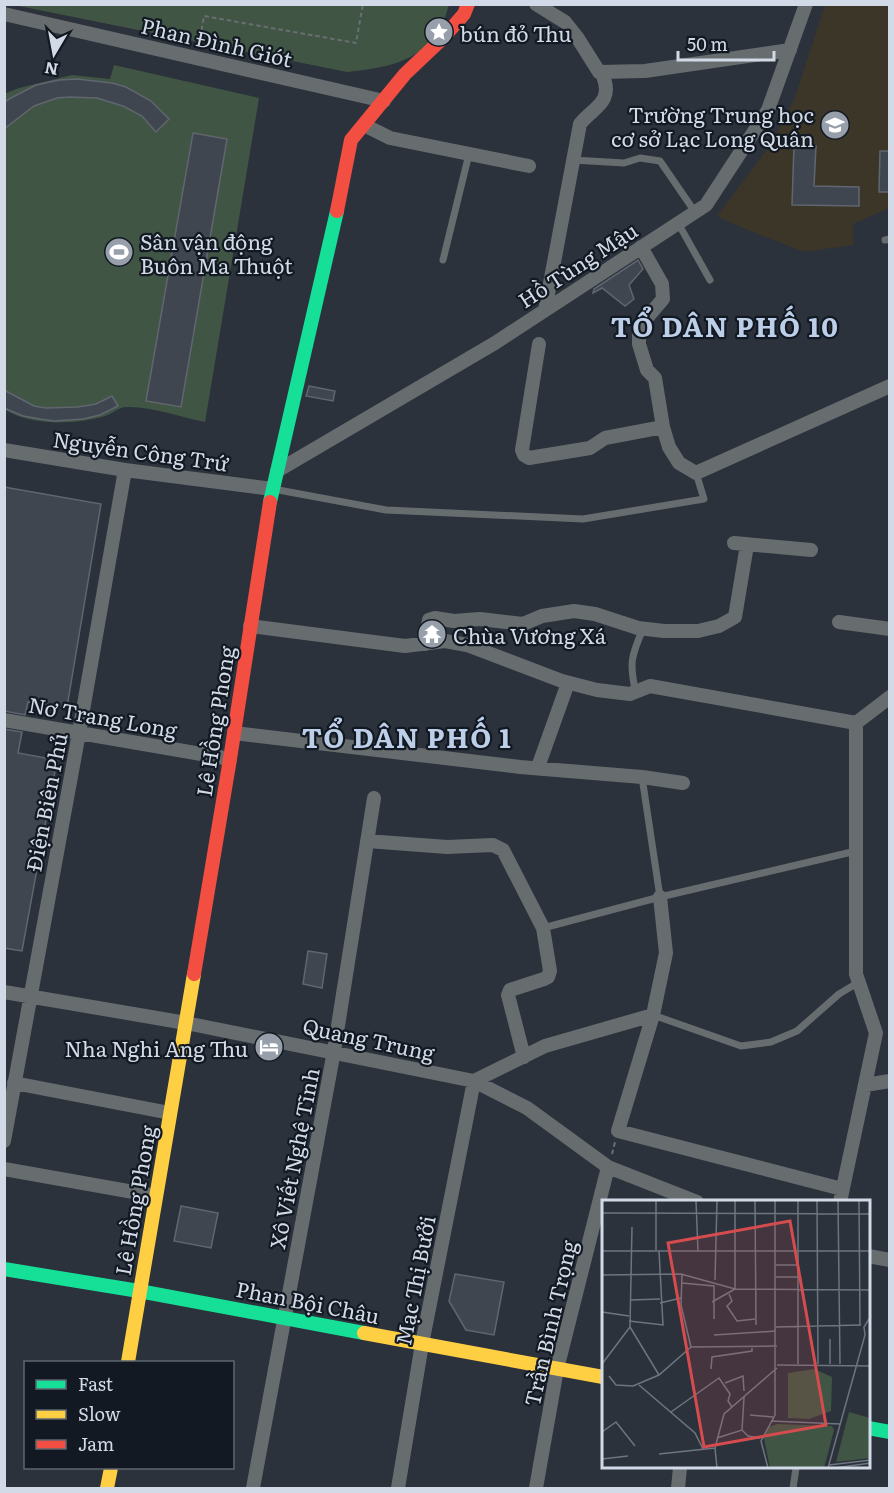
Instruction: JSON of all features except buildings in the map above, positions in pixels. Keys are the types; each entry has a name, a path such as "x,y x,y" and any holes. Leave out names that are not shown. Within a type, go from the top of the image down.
{"street":[{"name":"Lê Hồng Phong","path":"128,1361 230,759 272,489 336,218 351,140 405,74 443,38 464,14 468,4"},
{"name":"Lê Hồng Phong","path":"384,101 411,84 452,43 473,18 477,4"},
{"path":"536,4 565,22 601,74 606,87 603,100 593,113 579,123 545,310"},
{"name":"Hồ Tùng Mậu","path":"277,471 495,343 706,205 768,110 807,4"},
{"name":"Phan Đình Giót","path":"4,15 384,101"},
{"path":"601,74 645,71 790,50"},
{"path":"364,125 390,138 529,166"},
{"path":"641,247 662,284 663,298 639,327 639,344 647,370 655,378 663,427 669,447 679,463 696,473 890,386"},
{"path":"539,344 522,450 524,455 529,458 590,448 605,438 663,427"},
{"name":"Nguyễn Công Trứ","path":"4,450 125,470 272,489"},
{"name":"Điện Biên Phủ","path":"4,1141 125,470"},
{"path":"425,644 429,620 435,618 454,621 480,619 523,624 542,616 574,611 595,614 643,629 698,632 719,626 735,617 740,544 811,550"},
{"path":"839,622 890,629"},
{"path":"250,626 405,646 445,641 467,645 568,683 597,690 636,693 650,686 856,723 890,697"},
{"path":"538,767 568,683"},
{"name":"Nơ Trang Long","path":"4,720 230,759"},
{"path":"660,897 666,953 653,1015 618,1131 841,1196 876,1033 856,974 856,723"},
{"path":"234,733 683,783"},
{"name":"Xô Viết Nghệ Tĩnh","path":"253,1488 334,1051 374,798"},
{"path":"368,841 412,846 493,845 503,850 543,928 550,971 548,977 510,990 508,995 524,1057"},
{"name":"Quang Trung","path":"4,992 334,1051 474,1081 527,1108 608,1167 692,1200"},
{"path":"474,1081 544,1046 653,1015"},
{"name":"Mạc Thị Bưởi","path":"398,1488 422,1344 474,1081"},
{"path":"865,1085 890,1081"},
{"path":"14,1083 170,1113"},
{"name":"Trần Bình Trọng","path":"536,1488 557,1369 608,1167"},
{"path":"4,1169 156,1196"},
{"path":"870,1256 890,1260"},
{"name":"Phan Bội Châu","path":"4,1269 140,1291 602,1377"},
{"path":"870,1428 890,1432"},
{"path":"107,1488 111,1469"},
{"path":"678,1488 680,1469"}],"lane":[{"path":"443,260 469,154"},
{"path":"573,160 624,163 640,158 660,161 695,212"},
{"path":"678,223 710,280"},
{"path":"272,489 386,510 583,519 704,499 696,473"},
{"path":"636,693 630,670 633,652 643,629"},
{"path":"642,777 660,897"},
{"path":"543,928 660,897 856,851"},
{"path":"653,1015 741,1046 771,1042 796,1031 840,994 859,982"},
{"path":"793,1488 796,1469"}],"path":[{"path":"197,58 204,16 356,44 363,4"},
{"path":"608,1167 618,1131"}],"shaded area":[{"name":"Trường Trung học cơ sở Lạc Long Quân","path":"879,4 889,6 889,208 853,224 853,245 804,252 717,216 767,150 794,100 825,5"}],"green space":[{"path":"14,5 449,5 439,31 420,51 386,66 347,72"},
{"name":"Sân vận động Buôn Ma Thuột","path":"114,65 259,98 205,422 135,407 123,407 93,419 67,422 28,419 5,410 4,94 72,75 110,79"}],"traffic: fast":[{"path":"270,502 337,211"},
{"path":"4,1269 139,1291 364,1333"},
{"path":"870,1428 890,1432"}],"traffic: slow":[{"path":"128,1361 194,974"},
{"path":"364,1333 602,1377"},
{"path":"107,1488 111,1469"}],"traffic: jam":[{"path":"337,211 351,140 405,74 443,38 464,14 468,4"},
{"path":"194,974 270,502"}],"place":[{"name":"bún đỏ Thu","path":"439,32"},
{"name":"Trường Trung học cơ sở Lạc Long Quân","path":"835,125"},
{"name":"Sân vận động Buôn Ma Thuột","path":"119,252"},
{"name":"Chùa Vương Xá","path":"432,634"},
{"name":"Nha Nghi Ang Thu","path":"269,1047"}],"district":[{"name":"TỔ DÂN PHỐ 10","path":"725,325"},
{"name":"TỔ DÂN PHỐ 1","path":"407,736"}]}
